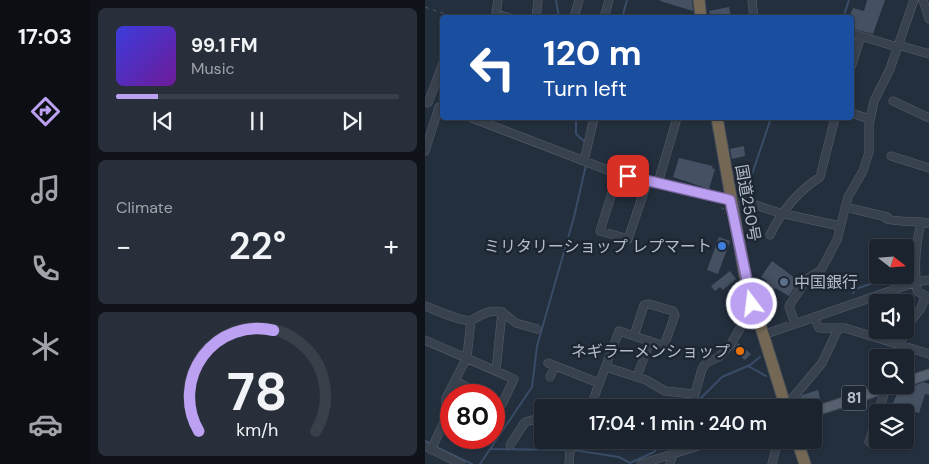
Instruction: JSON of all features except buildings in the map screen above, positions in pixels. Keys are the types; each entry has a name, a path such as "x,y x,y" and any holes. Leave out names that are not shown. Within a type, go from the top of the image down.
{"highway":[{"path":"699,0 701,15"},
{"name":"国道250号","path":"717,120 728,207 745,276 751,311 763,335 783,399"},
{"path":"800,449 805,464"}],"main road":[{"path":"914,379 929,374"},
{"name":"81","path":"822,409 869,392"}],"street":[{"path":"498,0 496,14 500,15"},
{"path":"536,15 539,0"},
{"path":"575,15 579,0"},
{"path":"605,15 609,0"},
{"path":"752,0 754,15"},
{"path":"795,324 789,306 807,279 821,270 831,253 848,197 863,171 869,152 870,119 874,101 890,69 914,0"},
{"path":"923,0 929,19"},
{"path":"854,35 929,54"},
{"path":"854,58 861,36"},
{"path":"440,70 427,103 440,106"},
{"path":"893,101 929,118"},
{"path":"425,151 440,109"},
{"path":"854,114 870,119"},
{"path":"477,120 618,174 658,183 728,207 746,202 780,213 840,226"},
{"path":"584,160 594,120"},
{"path":"658,183 676,120"},
{"path":"769,235 780,213 803,188 820,176 834,120"},
{"path":"891,156 929,168"},
{"path":"618,174 601,231 628,240 647,180"},
{"path":"845,207 887,217 887,219 902,223 914,220 925,222 916,244 914,270 917,291 927,298 898,349"},
{"path":"763,335 916,282 929,280"},
{"path":"593,399 619,331 634,336 651,341 661,345 665,342 675,315 673,311 649,304 644,305 634,336"},
{"path":"425,306 458,318 471,320 494,310 502,312 515,323 537,330"},
{"path":"694,399 702,369 706,363 719,357 731,344 751,311"},
{"path":"496,371 502,312"},
{"path":"814,317 819,328 838,328 929,354"},
{"path":"453,384 467,357 471,320"},
{"path":"793,399 822,363 838,328"},
{"path":"425,340 514,379 505,398"},
{"path":"639,371 651,341"},
{"path":"550,377 551,365 599,383"},
{"path":"606,367 646,380 665,391 687,399"},
{"path":"455,381 461,384"},
{"path":"510,445 525,422 534,421"},
{"path":"440,434 431,447 461,464"},
{"path":"569,464 572,449"},
{"path":"670,464 674,449"},
{"path":"641,464 688,449"},
{"path":"772,464 776,449"}],"path":[{"path":"425,8 447,15"},
{"path":"725,212 723,213 728,207"}],"waterway":[{"path":"556,0 558,15"},
{"path":"623,15 627,0"},
{"path":"844,15 849,0"},
{"path":"576,120 576,134 585,142"},
{"path":"744,198 770,120"},
{"path":"480,464 532,387 537,346 574,217 586,165"},
{"path":"853,293 856,289 870,284"},
{"path":"700,399 722,377 750,365 760,357"},
{"path":"748,366 766,376"},
{"path":"425,441 432,444"},
{"path":"436,447 472,464"},
{"path":"491,449 568,450"},
{"path":"573,450 619,457 630,463 654,452 656,449"}],"place":[{"name":"ミリタリーショップ レプマート","path":"722,246"},
{"name":"中国銀行","path":"784,282"},
{"name":"ネギラーメンショップ","path":"740,351"}],"route":[{"path":"628,176 730,200 752,304"}]}
